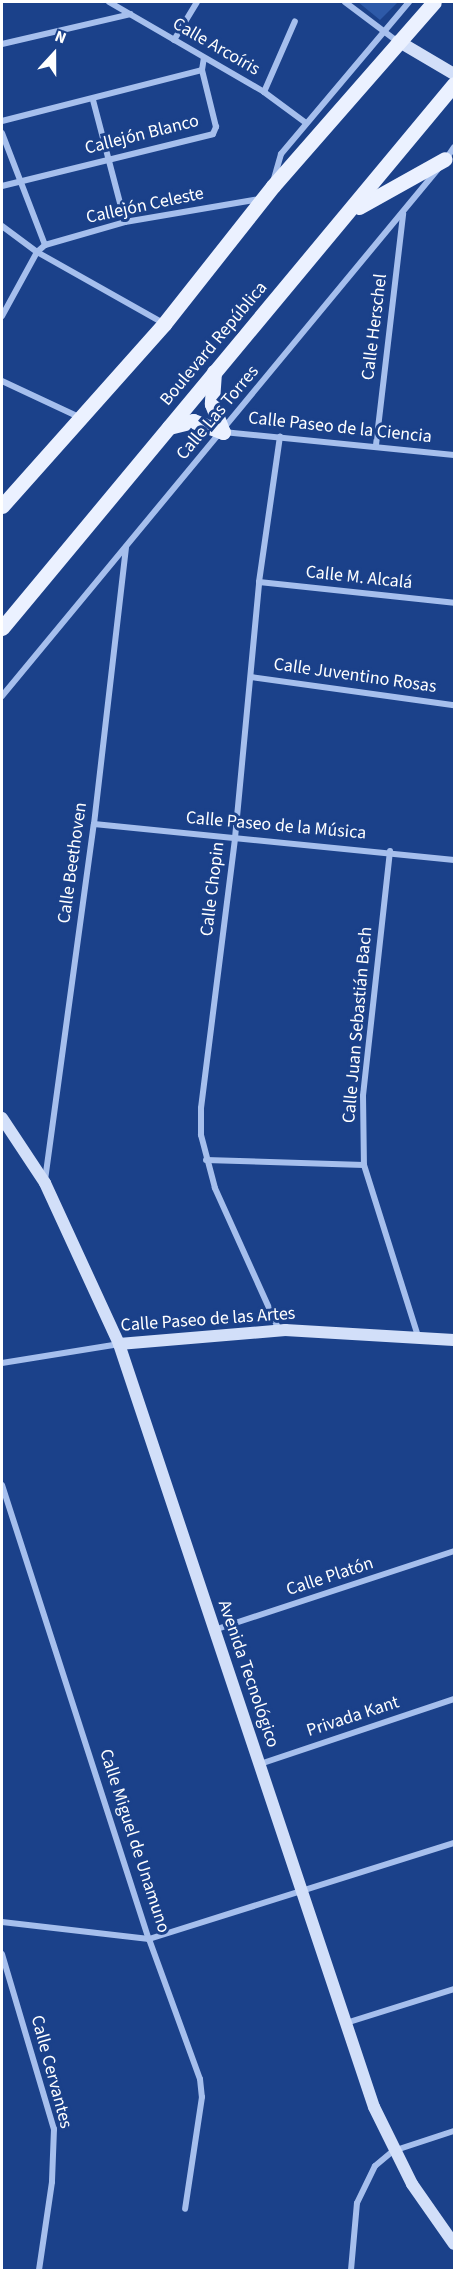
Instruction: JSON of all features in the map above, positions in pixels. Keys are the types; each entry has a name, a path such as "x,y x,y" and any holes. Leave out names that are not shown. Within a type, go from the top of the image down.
{"main road":[{"path":"2,506 164,324 273,186 317,140 398,41 434,2"},
{"path":"398,41 454,74"},
{"name":"Boulevard República","path":"2,628 214,372 354,209 454,84"},
{"path":"354,209 450,153"},
{"path":"214,372 212,404 223,432"},
{"path":"169,427 193,421 223,432"},
{"name":"Avenida Tecnológico","path":"2,1118 45,1183 119,1344 346,2023 393,2151 454,2244"},
{"name":"Calle Paseo de las Artes","path":"119,1344 279,1330 418,1336 454,1340"}],"street":[{"name":"Calle Arcoíris","path":"109,2 264,92 306,123"},
{"path":"174,40 197,2"},
{"path":"345,2 398,41"},
{"path":"273,186 276,163 306,123 409,2"},
{"path":"2,44 131,14"},
{"path":"264,92 295,21"},
{"name":"Callejón Blanco","path":"2,186 213,134 216,127 202,70 204,58"},
{"path":"2,121 93,100 202,70"},
{"path":"93,100 106,159 125,222"},
{"path":"2,133 45,245"},
{"name":"Calle Las Torres","path":"2,696 403,214 450,153"},
{"name":"Callejón Celeste","path":"37,252 45,245 125,222 263,199"},
{"name":"Calle Herschel","path":"376,445 403,214"},
{"path":"2,226 37,252 164,324"},
{"path":"2,316 37,252"},
{"path":"2,381 80,418"},
{"name":"Calle Paseo de la Ciencia","path":"223,432 376,445 454,455"},
{"name":"Calle Chopin","path":"279,1330 206,1160 201,1108 235,838 259,582 280,437"},
{"name":"Calle Beethoven","path":"45,1183 94,824 126,546"},
{"name":"Calle M. Alcalá","path":"259,582 454,603"},
{"name":"Calle Juventino Rosas","path":"251,677 454,705"},
{"name":"Calle Paseo de la Música","path":"94,824 390,851 454,860"},
{"name":"Calle Juan Sebastián Bach","path":"390,851 363,1096 364,1165 418,1336"},
{"path":"206,1160 364,1165"},
{"name":"Calle Paseo de las Artes","path":"2,1363 119,1344"},
{"name":"Calle Miguel de Unamuno","path":"2,1485 149,1939 200,2079 201,2097 185,2209"},
{"name":"Calle Platón","path":"214,1630 454,1551"},
{"name":"Privada Kant","path":"260,1764 454,1699"},
{"path":"2,1922 149,1939 454,1843"},
{"name":"Calle Cervantes","path":"2,1954 54,2129 52,2182 39,2271"},
{"path":"346,2023 454,1989"},
{"path":"351,2271 357,2203 363,2184 375,2166 393,2151 454,2131"}],"shaded area":[{"path":"358,2 398,2 380,20"}]}
